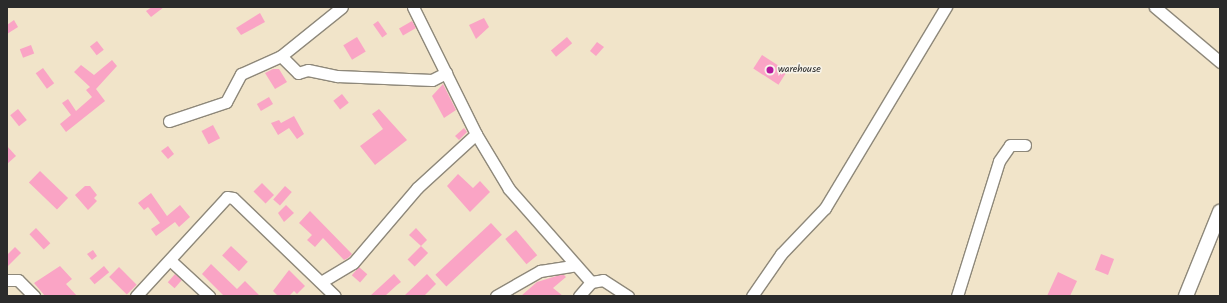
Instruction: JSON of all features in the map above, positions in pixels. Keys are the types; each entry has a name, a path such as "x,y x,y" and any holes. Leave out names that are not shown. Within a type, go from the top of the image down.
{"main road":[{"path":"1186,296 1220,212"}],"street":[{"path":"169,121 226,102 241,74 281,56 342,7"},
{"path":"413,7 476,134 509,189 591,282"},
{"path":"752,296 781,254 825,208 946,7"},
{"path":"1155,7 1220,62"},
{"path":"281,56 298,73 308,70 344,77 379,75 432,80 446,74"},
{"path":"322,282 353,263 417,188 476,134"},
{"path":"957,296 998,161 1010,145 1025,145"},
{"path":"136,296 171,261 227,197 233,198 335,296"},
{"path":"171,261 208,296"},
{"path":"496,296 540,271 576,265"},
{"path":"7,280 18,280 34,296"},
{"path":"580,296 591,282 603,280 628,296"}],"building":[{"path":"152,7 164,7 151,17 146,11"},
{"path":"260,13 265,22 241,35 236,28"},
{"path":"484,18 489,27 476,39 469,25"},
{"path":"14,20 18,27 7,34 7,25"},
{"path":"378,21 387,34 382,38 373,24"},
{"path":"412,21 416,28 403,35 399,28"},
{"path":"357,37 366,52 352,60 343,45"},
{"path":"567,37 572,43 556,57 551,50"},
{"path":"97,41 104,50 97,55 90,47"},
{"path":"597,42 604,47 596,56 590,51"},
{"path":"31,45 34,53 23,58 20,49"},
{"name":"warehouse","path":"762,55 787,71 778,85 753,68"},
{"path":"112,60 117,66 96,89 105,101 66,132 60,124 71,115 62,103 68,99 76,111 92,97 86,90 90,87 74,72 81,65 94,75"},
{"path":"43,68 54,83 47,89 36,73"},
{"path":"273,69 279,69 287,82 275,89 265,73"},
{"path":"443,84 456,110 444,118 432,96"},
{"path":"342,94 349,103 340,109 333,101"},
{"path":"269,97 273,104 261,111 257,104"},
{"path":"18,109 27,120 19,126 10,115"},
{"path":"379,109 407,140 375,165 360,146 383,129 372,114"},
{"path":"294,116 304,134 297,139 289,128 278,135 271,123 279,120 281,123"},
{"path":"213,125 220,138 209,144 202,131"},
{"path":"464,128 467,132 459,140 455,136"},
{"path":"7,146 16,156 7,164"},
{"path":"168,146 174,154 168,159 161,151"},
{"path":"40,171 68,198 57,210 29,183"},
{"path":"458,174 473,188 480,181 490,192 470,212 447,186"},
{"path":"262,183 274,195 266,204 254,191"},
{"path":"85,186 90,186 97,195 94,198 97,201 88,210 75,195"},
{"path":"285,186 292,192 280,205 273,200"},
{"path":"151,193 167,216 180,205 190,217 179,227 175,222 156,236 151,229 160,223 148,207 144,210 138,203"},
{"path":"286,205 294,213 284,222 278,213"},
{"path":"310,211 352,254 348,258 344,260 323,238 315,247 307,240 312,235 299,223"},
{"path":"491,223 502,235 446,287 435,275"},
{"path":"36,228 50,243 44,249 29,234"},
{"path":"416,228 427,240 421,246 409,235"},
{"path":"516,230 537,255 526,264 505,239"},
{"path":"231,246 248,262 239,271 222,256"},
{"path":"421,246 428,253 415,267 408,259"},
{"path":"15,247 21,253 7,267 7,255"},
{"path":"93,250 97,256 92,260 87,254"},
{"path":"1101,254 1114,259 1108,275 1095,270"},
{"path":"211,264 237,289 245,281 260,296 224,296 202,274"},
{"path":"60,266 72,279 66,284 77,296 45,296 34,283"},
{"path":"104,266 109,272 95,284 89,278"},
{"path":"119,267 137,285 127,295 109,277"},
{"path":"359,267 367,274 360,283 352,275"},
{"path":"289,270 305,286 297,294 294,291 289,296 278,296 273,291"},
{"path":"1058,272 1077,281 1070,296 1047,296"},
{"path":"175,274 182,280 175,288 168,282"},
{"path":"394,274 401,282 385,296 370,296"},
{"path":"427,274 436,284 424,296 404,296"},
{"path":"563,274 566,277 553,288 563,296 521,296 537,282"}],"place":[{"name":"warehouse","path":"770,70"}]}
